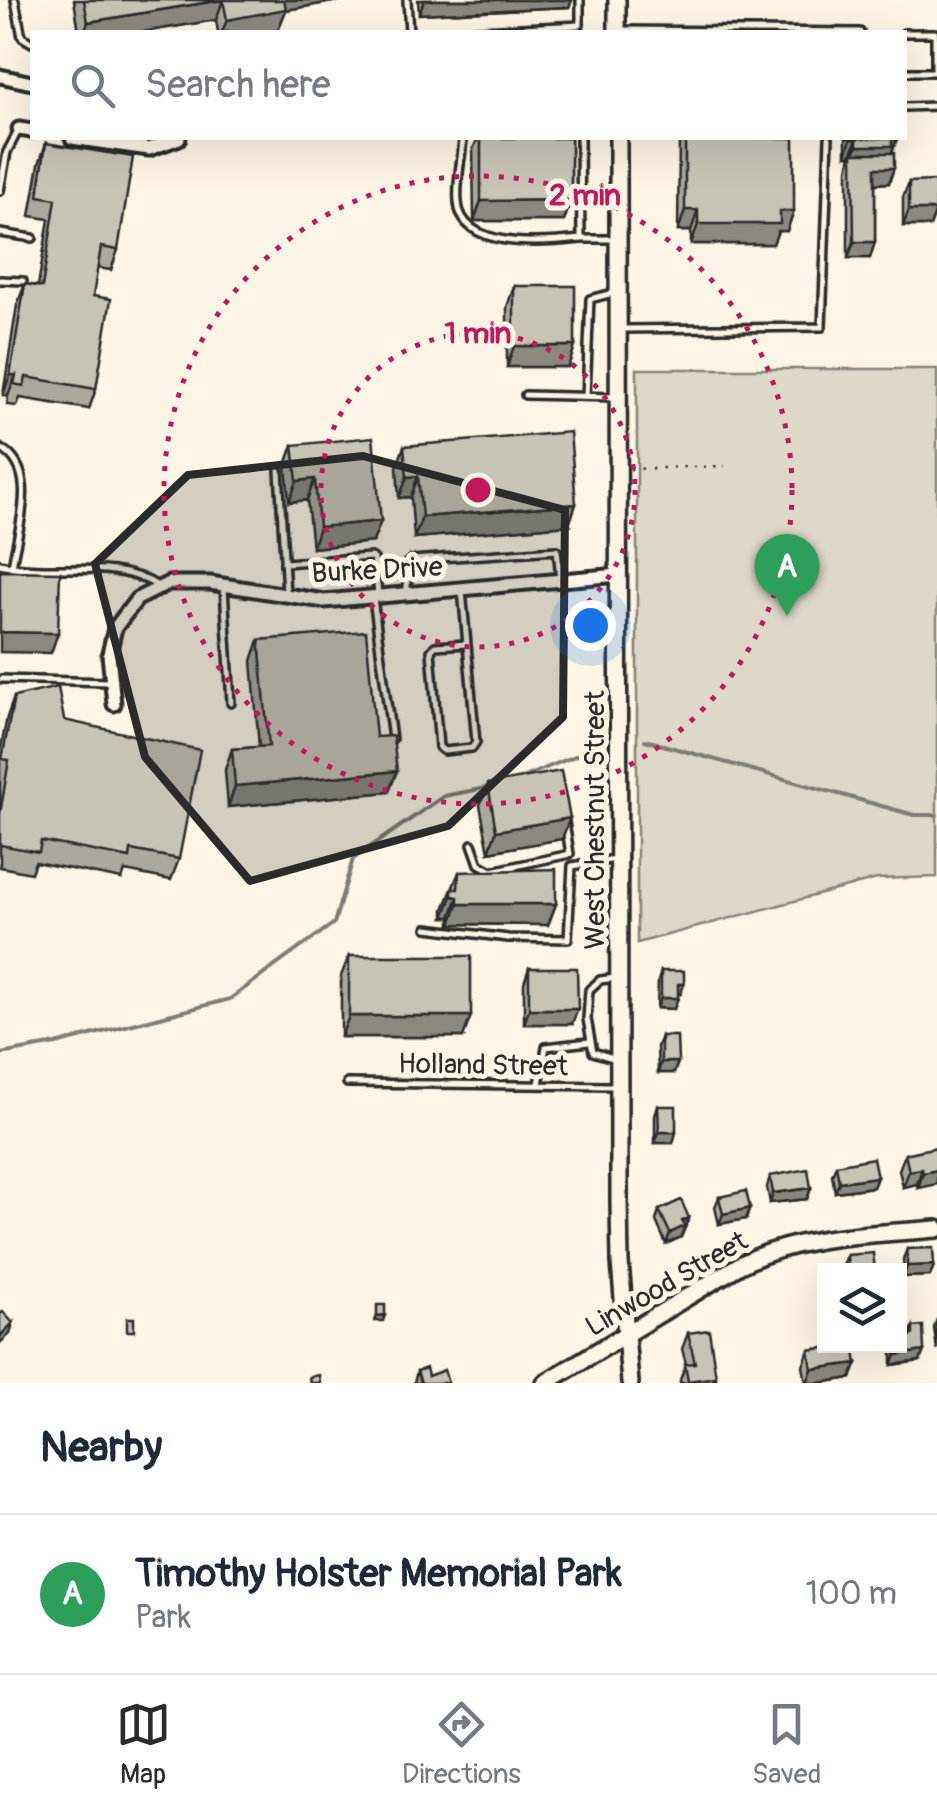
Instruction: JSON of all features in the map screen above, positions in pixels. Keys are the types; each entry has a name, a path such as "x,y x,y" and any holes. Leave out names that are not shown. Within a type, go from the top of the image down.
{"main road":[{"path":"618,0 618,30"},
{"name":"West Chestnut Street","path":"618,140 620,1236 630,1383"},
{"name":"Linwood Street","path":"546,1383 740,1264 767,1252 814,1241 937,1229"}],"street":[{"path":"0,76 30,83"},
{"path":"86,140 148,149 173,140"},
{"name":"Burke Drive","path":"159,586 194,581 324,601 619,576"},
{"path":"114,704 109,654 115,628 128,607 159,586"}],"lane":[{"path":"14,0 22,37 30,42"},
{"path":"407,0 409,30"},
{"path":"480,30 580,25 580,0"},
{"path":"907,33 935,34 935,72 907,72"},
{"path":"907,107 937,106"},
{"path":"0,192 6,152 26,130"},
{"path":"463,140 458,204 466,226 487,238 559,242 618,239"},
{"path":"580,140 582,239"},
{"path":"618,329 822,327 829,140"},
{"path":"0,233 32,238"},
{"path":"0,280 23,281"},
{"path":"586,396 590,299 618,292"},
{"path":"524,394 618,397"},
{"path":"0,448 18,462 24,476 12,566"},
{"path":"278,470 286,596"},
{"path":"407,595 407,563 411,560 557,550 560,581"},
{"path":"284,563 371,556 374,559 393,748"},
{"path":"0,564 126,572 159,586"},
{"path":"224,585 231,704"},
{"path":"462,590 467,644 476,742 472,748 444,751 439,747 431,651 435,646 467,644"},
{"path":"2,679 111,682"},
{"path":"427,928 508,938 568,939 572,866 563,809"},
{"path":"472,844 479,864 492,871 570,854"},
{"path":"572,866 619,858"},
{"path":"619,978 600,980 588,990 588,1042 592,1052 619,1059"},
{"path":"538,1084 546,1047 588,1042"},
{"name":"Holland Street","path":"347,1083 619,1086"}],"path":[{"path":"619,469 725,466"}],"highlighted area":[{"path":"363,456 565,510 563,717 448,826 250,881 145,757 95,564 188,475"}],"shaded area":[{"path":"637,369 937,369 937,877 877,879 637,943"}],"building":[{"path":"84,0 221,0 88,22"},
{"path":"223,0 284,0 286,9 227,20"},
{"path":"481,140 571,140 571,200 481,201"},
{"path":"685,140 794,140 794,211 780,211 780,224 698,224 698,210 685,210"},
{"path":"857,140 892,140 892,146 857,146"},
{"path":"46,143 133,157 118,250 101,247 93,296 111,299 96,389 26,377 24,386 14,384 16,375 10,375 25,284 42,287 56,199 38,196"},
{"path":"853,153 894,153 894,168 875,168 875,242 854,242"},
{"path":"935,181 936,210 909,210 909,182"},
{"path":"514,286 575,286 575,346 514,346"},
{"path":"570,432 576,504 422,517 418,476 407,477 404,446"},
{"path":"373,437 381,521 319,527 315,479 297,481 293,445"},
{"path":"0,571 60,572 58,633 0,632"},
{"path":"366,631 376,737 393,736 397,771 235,786 232,749 269,746 259,640"},
{"path":"58,687 64,720 200,750 179,859 131,850 130,858 41,841 39,852 0,845 0,814 9,760 2,759 14,697"},
{"path":"561,771 570,818 496,831 488,784"},
{"path":"556,869 556,904 458,904 458,897 452,896 452,889 458,889 459,872"},
{"path":"349,956 471,956 471,1016 349,1016"},
{"path":"529,968 577,968 578,1009 529,1009"},
{"path":"661,971 684,971 684,984 678,984 678,998 661,998"},
{"path":"661,1036 677,1036 678,1062 661,1062"},
{"path":"658,1106 676,1106 676,1132 659,1132"},
{"path":"937,1147 937,1170 909,1171 905,1154"},
{"path":"873,1158 877,1177 839,1182 836,1165"},
{"path":"808,1169 811,1188 773,1193 770,1176"},
{"path":"746,1191 750,1208 723,1214 719,1197"},
{"path":"681,1200 689,1218 682,1221 685,1226 670,1233 659,1210"},
{"path":"933,1248 934,1265 907,1266 907,1249"},
{"path":"873,1253 874,1263 848,1263 847,1255"},
{"path":"377,1305 385,1305 385,1315 377,1316"},
{"path":"3,1312 13,1323 0,1336 0,1314"},
{"path":"127,1318 134,1318 134,1331 127,1331"},
{"path":"923,1326 924,1351 896,1355 907,1353 907,1337 913,1335 913,1327"},
{"path":"709,1330 716,1377 688,1381 685,1364 695,1363 688,1333"},
{"path":"809,1350 855,1353 857,1363 812,1369"},
{"path":"426,1368 428,1376 444,1370 448,1383 421,1383 417,1371"},
{"path":"319,1375 320,1383 310,1383 309,1377"}],"waterway":[{"path":"645,740 914,815 937,815"},
{"path":"519,779 580,754"},
{"path":"0,1054 56,1044 230,999 334,923 353,859 444,796 491,787"}],"place":[{"name":"Timothy Holster Memorial Park","path":"787,616"}]}
